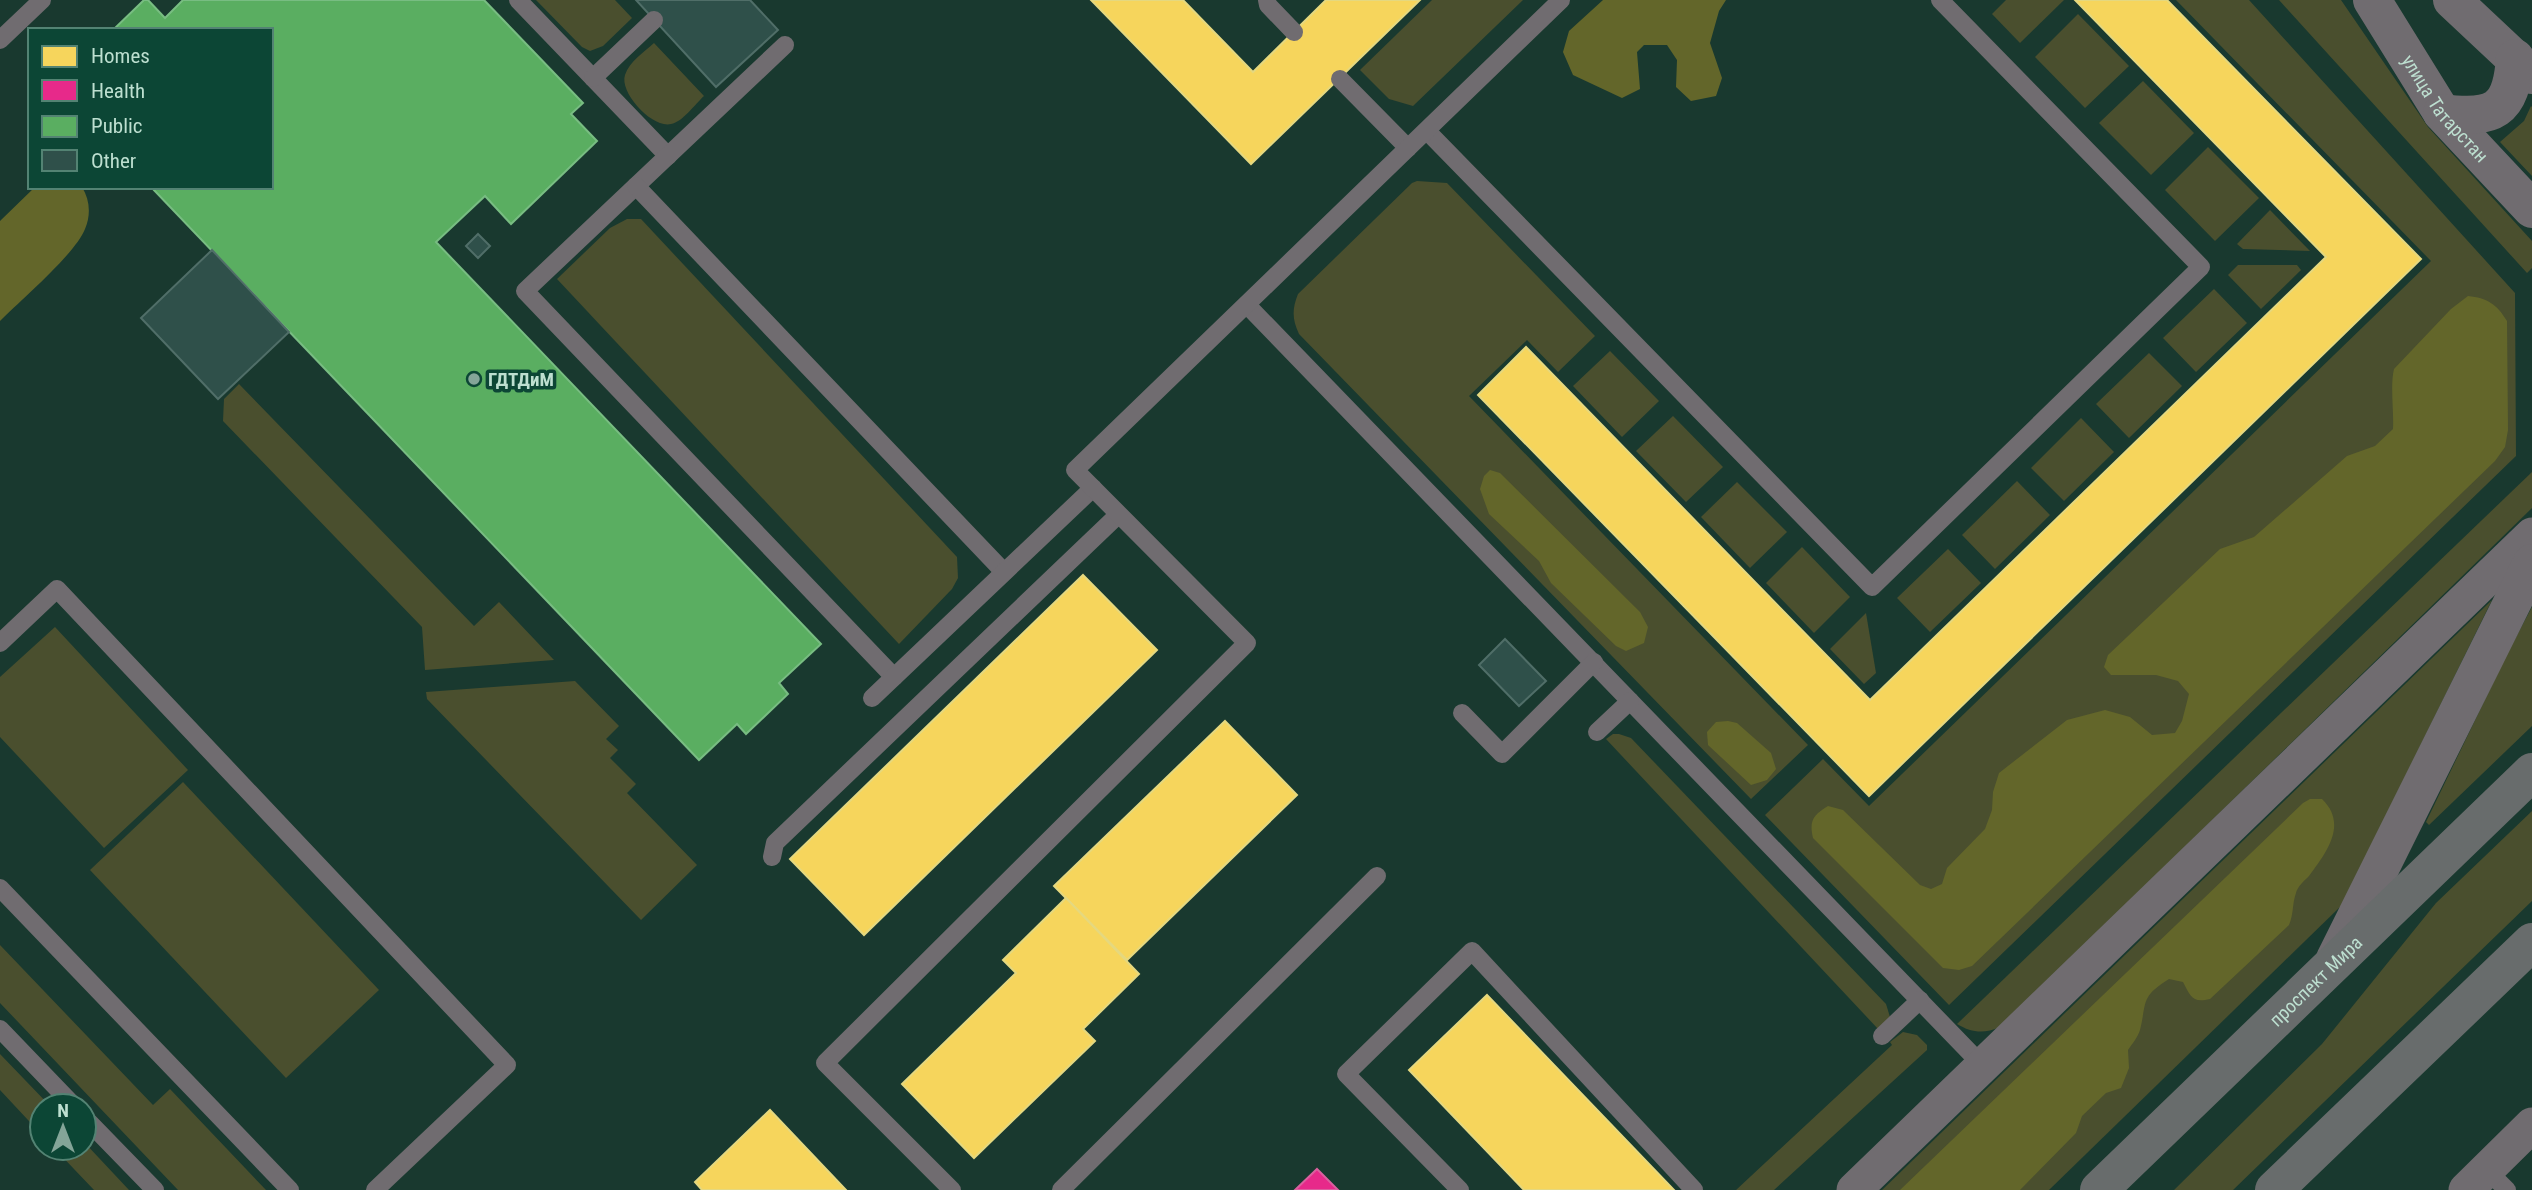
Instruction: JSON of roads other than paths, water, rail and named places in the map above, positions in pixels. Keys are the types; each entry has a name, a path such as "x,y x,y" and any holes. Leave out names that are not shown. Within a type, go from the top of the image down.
{"main road":[{"name":"проспект Мира","path":"2099,1190 2532,772"},
{"path":"2274,1190 2532,942"}],"street":[{"name":"улица Татарстан","path":"2372,0 2442,113 2532,209"},
{"path":"2442,113 2472,116 2494,110 2506,98 2523,66 2452,0"},
{"path":"1854,1190 2532,534"},
{"path":"2333,965 2532,563"},
{"path":"2487,1183 2532,1125"}],"lane":[{"path":"0,40 42,0"},
{"path":"518,0 667,156"},
{"path":"1267,0 1268,5 1294,32"},
{"path":"952,1190 825,1063 1247,643 1075,470 1561,0"},
{"path":"1427,131 1872,587 2201,267 1940,0"},
{"path":"593,78 654,20"},
{"path":"785,45 525,291 894,677"},
{"path":"1340,79 1408,148"},
{"path":"636,186 1004,572"},
{"path":"1247,305 1983,1066"},
{"path":"872,698 1093,488"},
{"path":"772,857 775,843 1118,515"},
{"path":"0,643 57,589 507,1065 375,1190"},
{"path":"1461,713 1502,754 1594,663"},
{"path":"1597,732 1630,701"},
{"path":"1061,1190 1377,876"},
{"path":"0,888 290,1190"},
{"path":"1460,1190 1346,1074 1472,951 1694,1190"},
{"path":"1882,1036 1920,1000"},
{"path":"0,1029 61,1092"},
{"path":"98,1131 155,1190"}],"place":[{"name":"ГДТДиМ","path":"474,379"}]}
